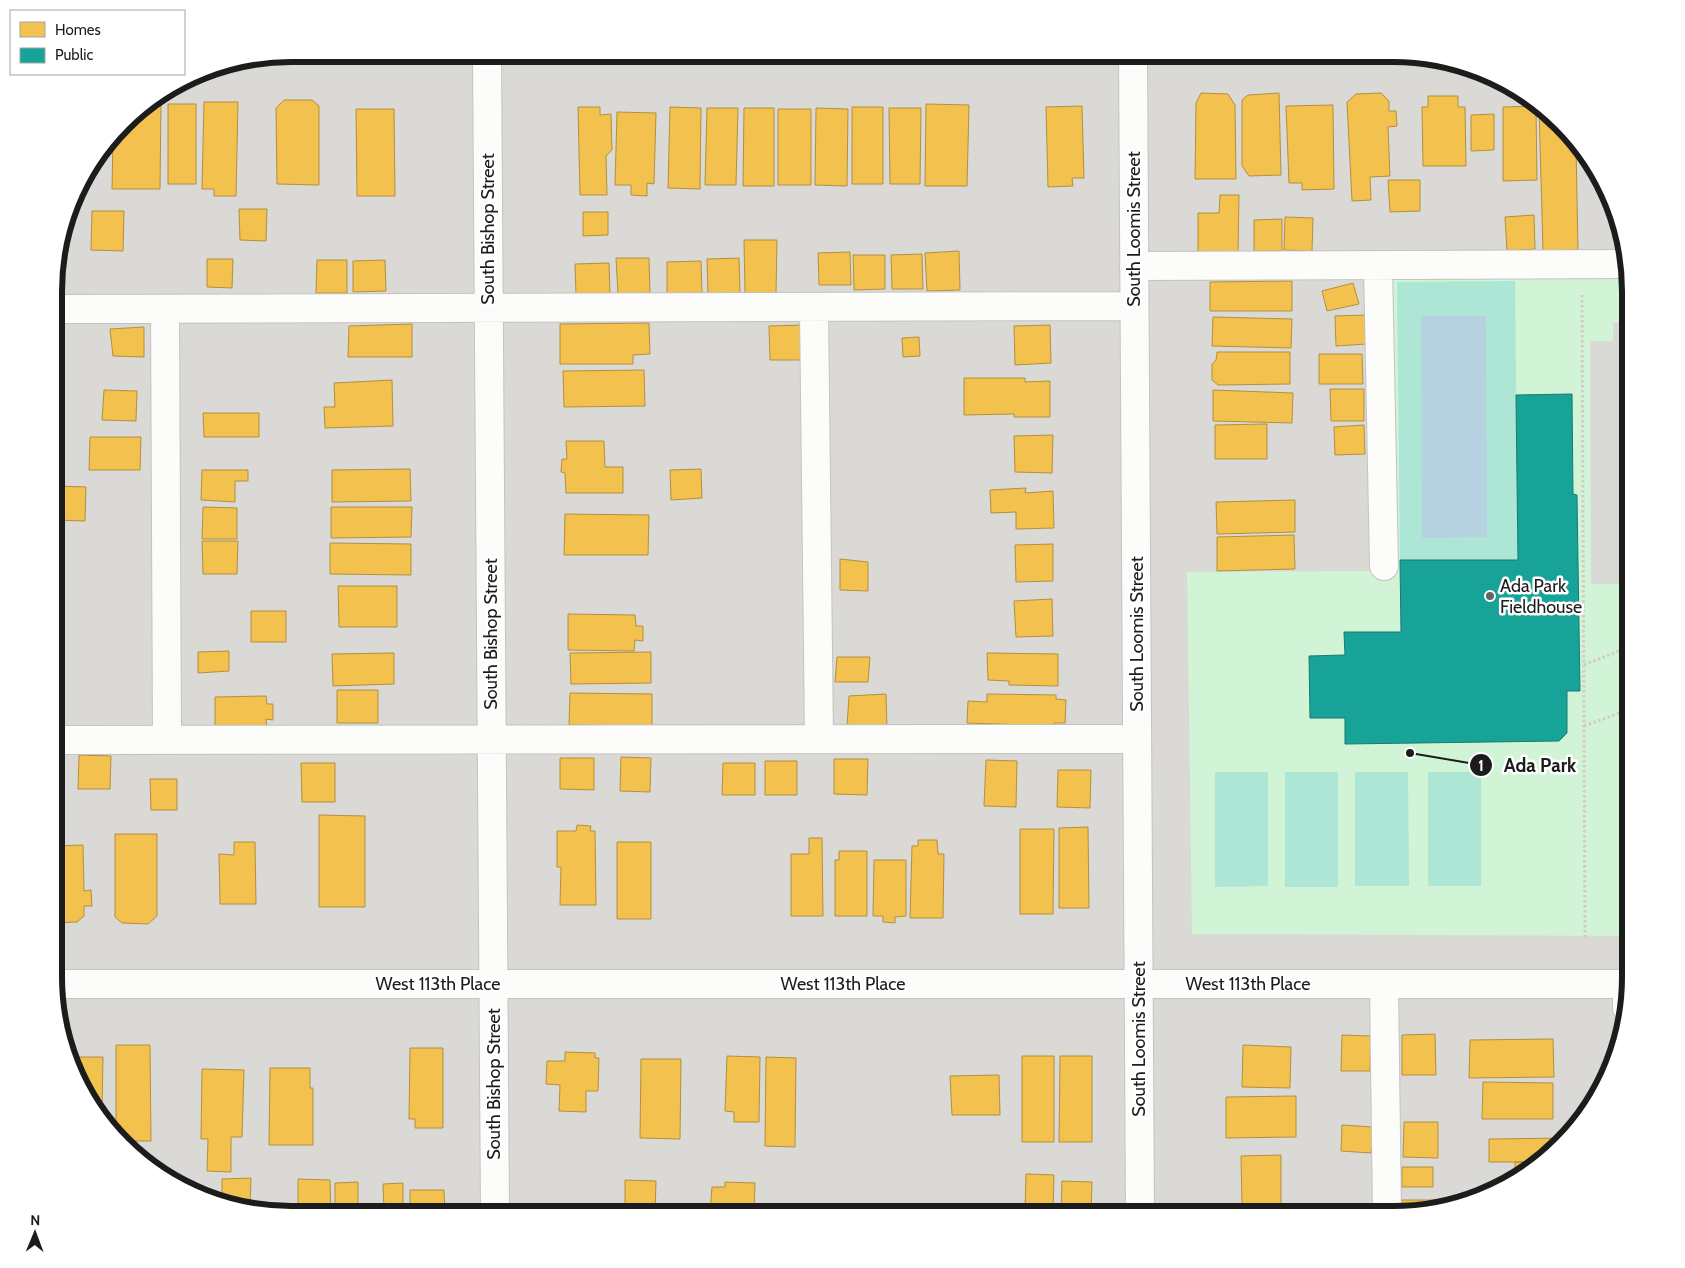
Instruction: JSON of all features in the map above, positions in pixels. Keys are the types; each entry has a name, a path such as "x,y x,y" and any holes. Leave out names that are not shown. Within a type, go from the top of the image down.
{"street":[{"name":"South Bishop Street","path":"487,62 495,1206"},
{"name":"South Loomis Street","path":"1133,62 1140,1206"},
{"path":"1134,266 1621,264"},
{"path":"1378,265 1384,566"},
{"path":"62,309 1134,306"},
{"path":"814,307 819,739"},
{"path":"165,308 167,740"},
{"path":"62,740 492,738 1137,739"},
{"name":"West 113th Place","path":"62,984 1384,984 1622,992"},
{"path":"1384,984 1387,1206"}],"path":[{"path":"1582,290 1585,940"},
{"path":"1584,665 1622,650"},
{"path":"1584,726 1622,713"}],"shaded area":[{"path":"291,62 1394,62 1424,64 1453,70 1481,80 1508,93 1545,119 1566,140 1584,164 1599,190 1615,232 1622,276 1622,992 1615,1036 1605,1064 1592,1091 1566,1128 1545,1149 1521,1167 1495,1182 1453,1198 1424,1204 1394,1206 291,1206 261,1204 232,1198 204,1188 177,1175 140,1149 119,1128 101,1104 86,1078 70,1036 64,1007 62,977 62,291 64,261 70,232 86,190 101,164 129,129 164,101 190,86 232,70 261,64"},
{"path":"1622,322 1622,584 1591,584 1590,341 1613,341 1613,323"}],"green space":[{"path":"1622,273 1622,936 1192,934 1187,572 1396,571 1392,277"},
{"path":"1515,281 1518,560 1400,560 1397,282"},
{"path":"1215,772 1268,772 1268,886 1215,887"},
{"path":"1285,772 1338,772 1338,887 1285,887"},
{"path":"1355,772 1408,772 1409,886 1355,886"},
{"path":"1428,772 1481,772 1481,886 1428,886"}],"water":[{"path":"1421,316 1486,316 1487,537 1422,538"}],"building: Homes":[{"path":"1201,93 1228,94 1235,105 1236,179 1195,179 1196,103"},
{"path":"1279,93 1281,175 1249,176 1242,166 1242,100 1248,95"},
{"path":"1381,93 1389,101 1389,111 1396,111 1397,126 1388,127 1390,176 1370,177 1371,200 1352,201 1347,102 1356,94"},
{"path":"1428,96 1458,96 1458,107 1465,107 1466,166 1423,166 1422,107 1428,107"},
{"path":"284,100 312,100 319,106 319,185 277,184 276,108"},
{"path":"204,102 238,102 236,196 214,196 214,189 202,189"},
{"path":"161,103 160,189 112,189 113,148 129,129"},
{"path":"168,104 196,104 196,184 168,184"},
{"path":"926,104 969,105 967,186 925,186"},
{"path":"1333,105 1334,189 1302,190 1302,183 1289,183 1286,106"},
{"path":"1082,106 1084,178 1072,178 1073,186 1048,187 1046,107"},
{"path":"1528,106 1536,112 1537,180 1503,181 1503,107"},
{"path":"578,107 600,107 600,115 611,114 612,150 606,156 607,195 580,195"},
{"path":"670,107 701,108 700,189 668,188"},
{"path":"852,107 883,107 883,184 852,184"},
{"path":"707,108 738,108 736,185 705,185"},
{"path":"744,108 774,108 774,186 743,186"},
{"path":"816,108 848,109 847,186 815,185"},
{"path":"889,108 921,108 920,184 890,184"},
{"path":"356,109 394,109 395,196 357,196"},
{"path":"778,109 811,109 811,185 778,185"},
{"path":"617,112 656,113 654,184 647,183 647,196 631,195 631,185 615,185"},
{"path":"1494,114 1494,150 1471,151 1471,115"},
{"path":"1539,115 1556,129 1576,154 1578,250 1543,251"},
{"path":"1388,180 1420,180 1420,211 1390,212"},
{"path":"1220,195 1239,195 1238,255 1198,254 1198,213 1219,213"},
{"path":"239,209 267,209 266,241 240,240"},
{"path":"92,211 124,211 123,251 91,250"},
{"path":"583,212 608,212 608,235 583,236"},
{"path":"1534,215 1535,249 1507,251 1505,217"},
{"path":"1285,217 1313,218 1312,251 1284,250"},
{"path":"1282,219 1282,251 1254,251 1254,220"},
{"path":"744,240 777,240 776,293 745,293"},
{"path":"959,251 960,290 927,291 925,253"},
{"path":"850,252 851,285 819,285 818,253"},
{"path":"922,254 923,289 892,289 891,255"},
{"path":"853,255 885,255 885,289 854,290"},
{"path":"616,258 649,258 650,293 618,294"},
{"path":"739,258 740,293 708,295 707,259"},
{"path":"207,259 233,259 232,288 207,287"},
{"path":"317,260 347,260 347,293 316,293"},
{"path":"385,260 386,291 353,292 353,261"},
{"path":"701,261 702,293 667,294 667,262"},
{"path":"609,263 610,295 576,296 575,264"},
{"path":"1292,281 1292,311 1210,311 1210,282"},
{"path":"1353,283 1359,304 1327,311 1322,291"},
{"path":"1365,315 1366,344 1336,346 1335,316"},
{"path":"1213,317 1292,319 1291,348 1212,346"},
{"path":"649,323 650,354 633,355 633,364 560,364 560,324"},
{"path":"412,324 412,357 348,357 349,326"},
{"path":"802,325 802,360 770,360 769,326"},
{"path":"1050,325 1051,363 1015,365 1014,326"},
{"path":"144,327 144,357 113,356 110,329"},
{"path":"919,337 920,356 903,357 902,338"},
{"path":"1217,352 1290,352 1290,384 1218,385 1212,380 1212,364 1216,360"},
{"path":"1319,354 1362,354 1363,384 1319,384"},
{"path":"644,370 645,406 564,407 563,371"},
{"path":"964,378 1025,378 1025,382 1050,381 1050,417 1014,417 1014,414 964,415"},
{"path":"392,380 393,426 325,428 324,407 335,407 334,383"},
{"path":"1330,389 1364,389 1364,421 1331,421"},
{"path":"104,390 137,391 136,421 102,420"},
{"path":"1213,390 1293,393 1292,423 1213,421"},
{"path":"203,413 259,413 259,437 204,437"},
{"path":"1267,424 1267,459 1215,459 1215,425"},
{"path":"1364,425 1365,454 1335,455 1334,427"},
{"path":"1053,435 1052,473 1015,472 1014,436"},
{"path":"90,437 141,437 140,470 89,470"},
{"path":"566,441 604,441 605,467 623,467 623,493 566,493 565,473 561,472 562,459 567,459"},
{"path":"410,469 411,501 332,502 332,470"},
{"path":"701,469 702,498 671,500 670,470"},
{"path":"202,470 248,470 248,481 235,481 235,502 201,500"},
{"path":"62,486 86,487 85,521 62,520"},
{"path":"1026,488 1025,493 1053,491 1054,528 1016,529 1016,512 991,513 990,490"},
{"path":"1295,500 1295,532 1217,534 1216,502"},
{"path":"203,507 237,508 237,539 202,539"},
{"path":"331,507 412,507 411,537 331,538"},
{"path":"565,514 649,515 648,555 564,555"},
{"path":"1294,535 1295,569 1217,571 1217,537"},
{"path":"202,541 238,541 237,574 203,574"},
{"path":"330,543 411,544 411,575 330,574"},
{"path":"1053,544 1053,581 1016,582 1015,545"},
{"path":"840,559 868,562 868,591 840,590"},
{"path":"338,586 397,586 397,627 339,627"},
{"path":"1052,599 1053,636 1016,637 1014,601"},
{"path":"251,611 286,611 286,642 251,642"},
{"path":"568,614 635,615 636,626 643,626 643,641 635,640 634,651 568,650"},
{"path":"229,651 229,671 198,673 198,652"},
{"path":"651,652 651,683 571,684 570,653"},
{"path":"394,653 394,684 333,686 332,654"},
{"path":"987,653 1058,654 1058,686 1009,685 1009,681 988,680"},
{"path":"837,657 870,657 868,682 835,682"},
{"path":"337,690 378,690 378,723 337,723"},
{"path":"570,693 652,694 652,726 569,725"},
{"path":"886,694 887,728 847,726 849,696"},
{"path":"987,694 1056,695 1056,699 1066,700 1065,723 1054,723 1054,726 967,723 968,701 987,702"},
{"path":"266,696 267,704 273,704 273,720 266,719 267,731 215,731 215,697"},
{"path":"79,755 111,756 110,789 78,789"},
{"path":"621,757 651,758 650,792 620,791"},
{"path":"560,758 594,758 594,790 560,789"},
{"path":"834,759 868,759 867,795 834,794"},
{"path":"986,760 1017,761 1016,807 984,806"},
{"path":"765,761 797,761 797,795 765,795"},
{"path":"301,763 335,763 335,802 302,802"},
{"path":"723,763 755,763 755,795 722,795"},
{"path":"1058,770 1091,770 1090,808 1057,807"},
{"path":"150,779 177,779 177,810 151,810"},
{"path":"319,815 365,816 365,907 319,907"},
{"path":"577,825 591,826 590,831 595,831 596,905 560,905 561,867 557,867 557,831 576,831"},
{"path":"1088,827 1089,908 1059,908 1059,828"},
{"path":"1020,829 1054,829 1053,914 1020,914"},
{"path":"115,834 157,834 157,916 148,924 122,923 115,917"},
{"path":"809,838 822,838 823,916 791,916 791,854 809,854"},
{"path":"918,840 937,840 938,854 944,854 943,918 910,918 912,846 918,846"},
{"path":"234,842 255,842 256,904 220,904 219,854 234,855"},
{"path":"617,842 651,842 651,919 617,919"},
{"path":"83,845 84,891 91,890 92,906 84,906 84,916 77,922 62,923 62,846"},
{"path":"839,851 867,851 867,916 835,916 835,860 839,860"},
{"path":"874,860 906,860 906,916 895,917 895,923 883,922 883,916 873,916"},
{"path":"1435,1034 1436,1075 1402,1075 1402,1035"},
{"path":"1342,1035 1371,1036 1370,1071 1341,1071"},
{"path":"1553,1039 1554,1077 1469,1078 1470,1040"},
{"path":"116,1045 150,1045 151,1141 131,1141 116,1124"},
{"path":"1243,1045 1291,1047 1290,1088 1242,1087"},
{"path":"410,1048 443,1048 443,1128 415,1128 415,1119 409,1119"},
{"path":"565,1052 595,1053 595,1058 599,1058 598,1091 586,1091 586,1112 559,1111 560,1085 546,1084 547,1061 565,1061"},
{"path":"727,1056 760,1057 759,1122 734,1122 734,1112 725,1111"},
{"path":"1022,1056 1054,1056 1054,1142 1022,1142"},
{"path":"1060,1056 1092,1056 1092,1142 1059,1142"},
{"path":"78,1057 103,1057 102,1106 86,1078"},
{"path":"766,1057 796,1058 795,1147 765,1146"},
{"path":"641,1059 681,1059 680,1139 640,1138"},
{"path":"270,1068 310,1068 310,1088 313,1088 313,1145 269,1145"},
{"path":"202,1069 244,1070 242,1137 231,1137 231,1172 207,1171 208,1139 201,1139"},
{"path":"999,1075 1000,1115 952,1115 950,1076"},
{"path":"1483,1082 1553,1083 1553,1119 1482,1119"},
{"path":"1296,1096 1296,1137 1226,1138 1226,1097"},
{"path":"1404,1122 1438,1122 1438,1158 1403,1157"},
{"path":"1342,1125 1373,1127 1371,1153 1341,1151"},
{"path":"1557,1138 1528,1162 1489,1162 1489,1139"},
{"path":"1281,1155 1281,1204 1242,1205 1241,1156"},
{"path":"1515,1162 1528,1162 1521,1167 1515,1171"},
{"path":"1402,1167 1433,1167 1433,1187 1402,1187"},
{"path":"1026,1174 1054,1175 1053,1206 1025,1206"},
{"path":"251,1178 250,1202 222,1194 222,1179"},
{"path":"298,1179 330,1180 331,1206 298,1206"},
{"path":"625,1180 656,1181 655,1206 625,1206"},
{"path":"1062,1181 1092,1182 1091,1206 1061,1206"},
{"path":"358,1182 358,1206 335,1206 335,1183"},
{"path":"725,1182 755,1183 754,1206 710,1206 712,1187 725,1187"},
{"path":"403,1183 403,1206 384,1206 383,1184"},
{"path":"410,1190 444,1190 445,1206 410,1206"},
{"path":"1401,1200 1438,1200 1424,1204 1401,1206"}],"building: Public":[{"name":"Ada Park Fieldhouse","path":"1572,394 1573,494 1577,495 1580,691 1567,691 1567,733 1559,741 1345,744 1345,718 1310,718 1309,656 1345,655 1344,632 1401,632 1400,560 1518,560 1516,395"}],"place":[{"name":"Ada Park Fieldhouse","path":"1490,596"},
{"name":"Ada Park","path":"1410,753"}]}
